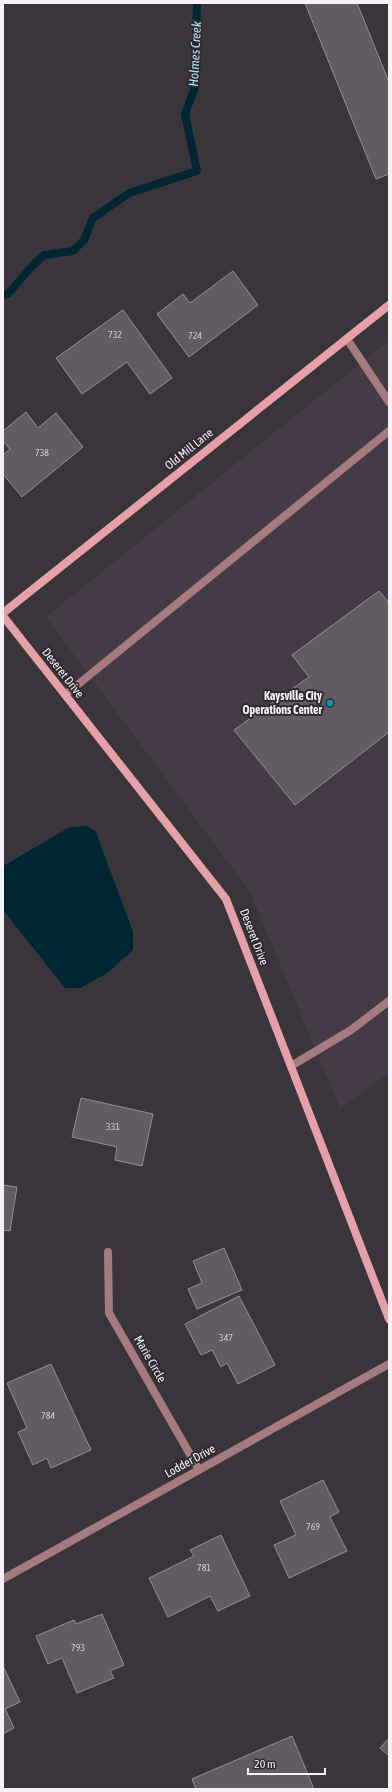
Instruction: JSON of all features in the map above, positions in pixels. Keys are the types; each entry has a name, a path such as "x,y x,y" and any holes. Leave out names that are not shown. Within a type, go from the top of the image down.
{"street":[{"name":"Old Mill Lane","path":"3,613 389,305"},
{"path":"347,339 389,402"},
{"path":"65,695 389,431"},
{"name":"Deseret Drive","path":"3,616 226,899 389,1319"},
{"path":"291,1066 351,1030 389,1001"},
{"name":"Marie Circle","path":"108,1252 109,1313 199,1470"},
{"name":"Lodder Drive","path":"3,1579 389,1364"}],"shaded area":[{"path":"389,340 389,1073 340,1108 250,892 46,617"}],"water":[{"path":"88,826 96,832 133,932 133,950 106,974 80,988 65,988 3,910 3,866 70,827"}],"building":[{"path":"305,3 357,3 389,82 389,174 376,179"},
{"path":"233,271 258,305 189,357 157,314 183,294 190,303"},
{"path":"123,310 172,378 150,394 127,362 82,394 56,358"},
{"path":"26,412 38,428 56,413 83,447 22,497 3,474 3,455 10,449 3,441 3,431"},
{"name":"Kaysville City Operations Center","path":"379,591 389,603 389,732 295,805 234,730 309,677 292,655"},
{"path":"81,1098 153,1114 142,1166 115,1160 117,1147 72,1137"},
{"path":"3,1185 17,1187 10,1231 3,1230"},
{"path":"224,1248 242,1290 197,1309 188,1289 202,1283 193,1261"},
{"path":"239,1296 275,1365 238,1384 227,1363 221,1367 212,1350 201,1355 185,1324"},
{"path":"51,1364 91,1450 51,1468 47,1458 33,1465 18,1432 27,1428 7,1383"},
{"path":"323,1480 339,1512 330,1517 347,1551 289,1578 274,1545 296,1535 280,1501"},
{"path":"221,1535 250,1596 218,1611 210,1596 168,1617 149,1578 194,1556 190,1550"},
{"path":"102,1614 124,1665 110,1671 114,1678 77,1693 62,1658 48,1664 36,1636 74,1620 76,1624"},
{"path":"3,1666 20,1702 5,1709 14,1728 3,1734"},
{"path":"292,1736 314,1789 196,1789 192,1779"},
{"path":"389,1738 389,1756 380,1748"}],"waterway":[{"name":"Holmes Creek","path":"3,295 8,294 32,266 44,255 73,251 84,240 93,218 129,193 197,171 185,114 195,87 197,3"}],"place":[{"name":"Kaysville City Operations Center","path":"330,703"}]}
